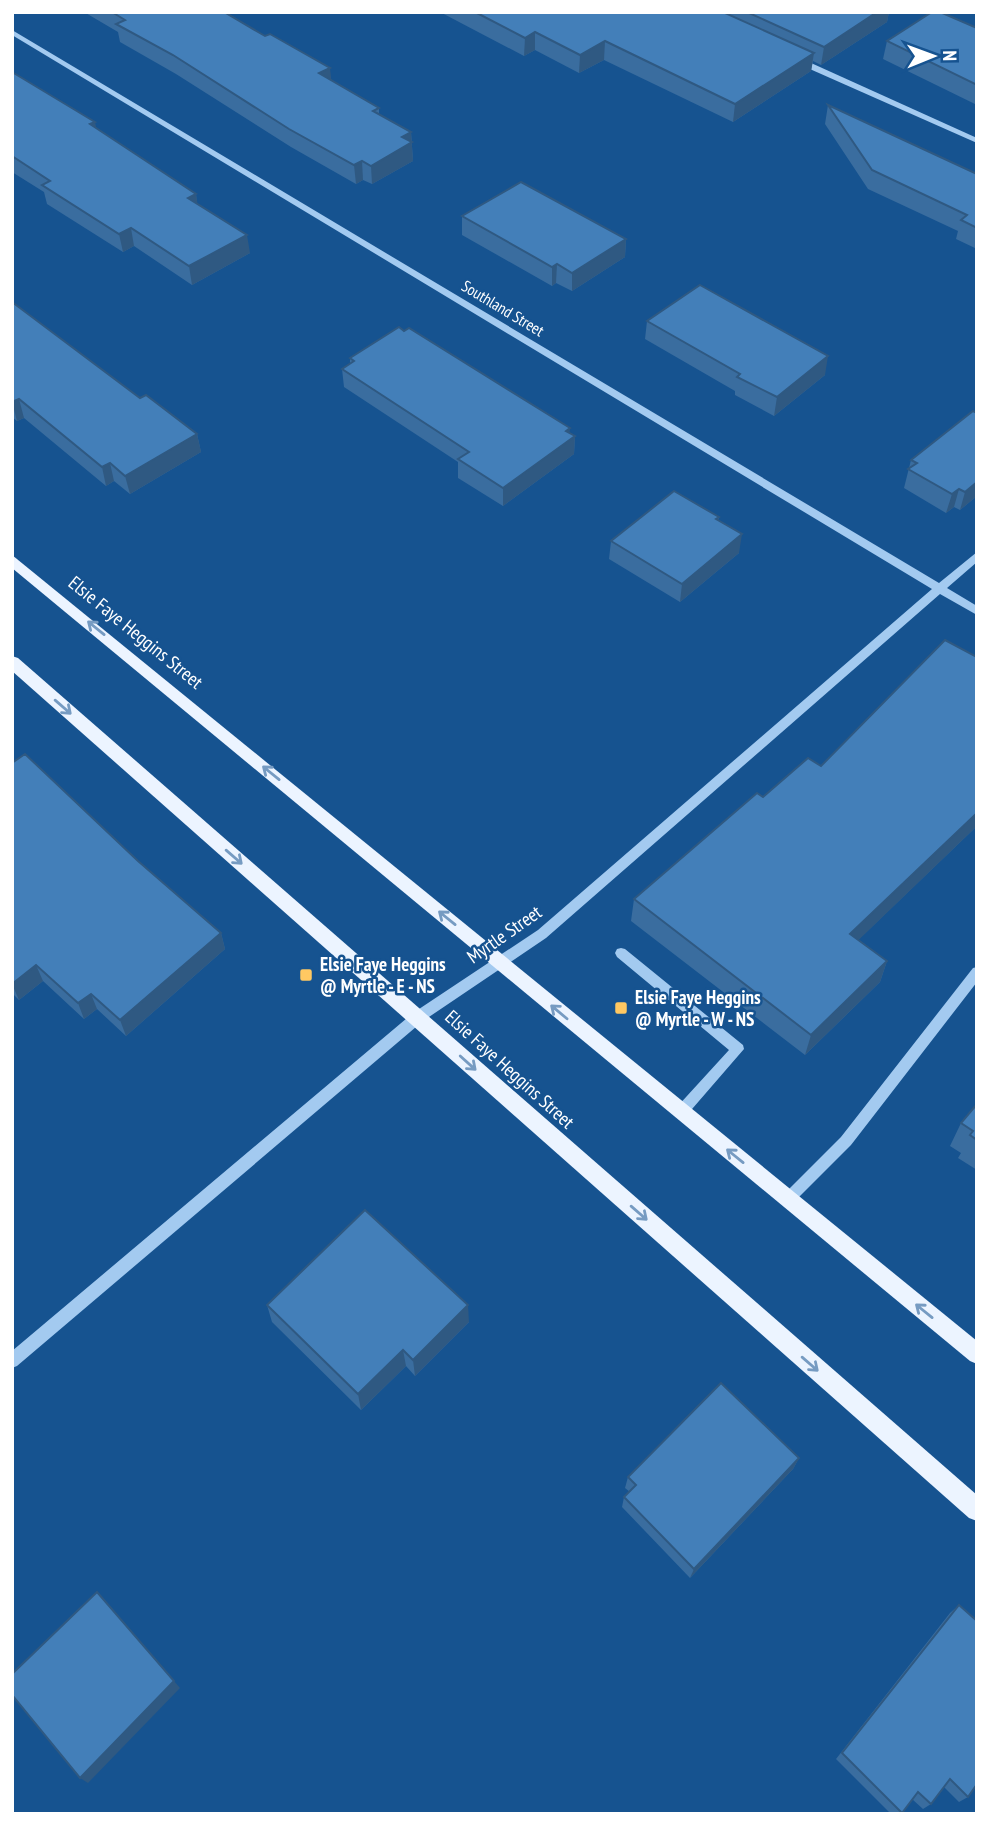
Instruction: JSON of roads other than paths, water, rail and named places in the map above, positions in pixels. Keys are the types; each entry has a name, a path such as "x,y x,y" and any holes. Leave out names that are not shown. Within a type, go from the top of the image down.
{"main road":[{"name":"Elsie Faye Heggins Street","path":"12,559 977,1354"},
{"name":"Elsie Faye Heggins Street","path":"12,662 977,1510"}],"street":[{"name":"Southland Street","path":"12,32 977,611"},
{"path":"790,57 977,141"},
{"name":"Myrtle Street","path":"12,1361 418,1017 542,934 977,556"},
{"path":"621,953 738,1049 681,1112"},
{"path":"788,1199 846,1141 977,972"}],"place":[{"name":"Elsie Faye Heggins @ Myrtle - E - NS","path":"306,975"},
{"name":"Elsie Faye Heggins @ Myrtle - W - NS","path":"621,1008"}]}
